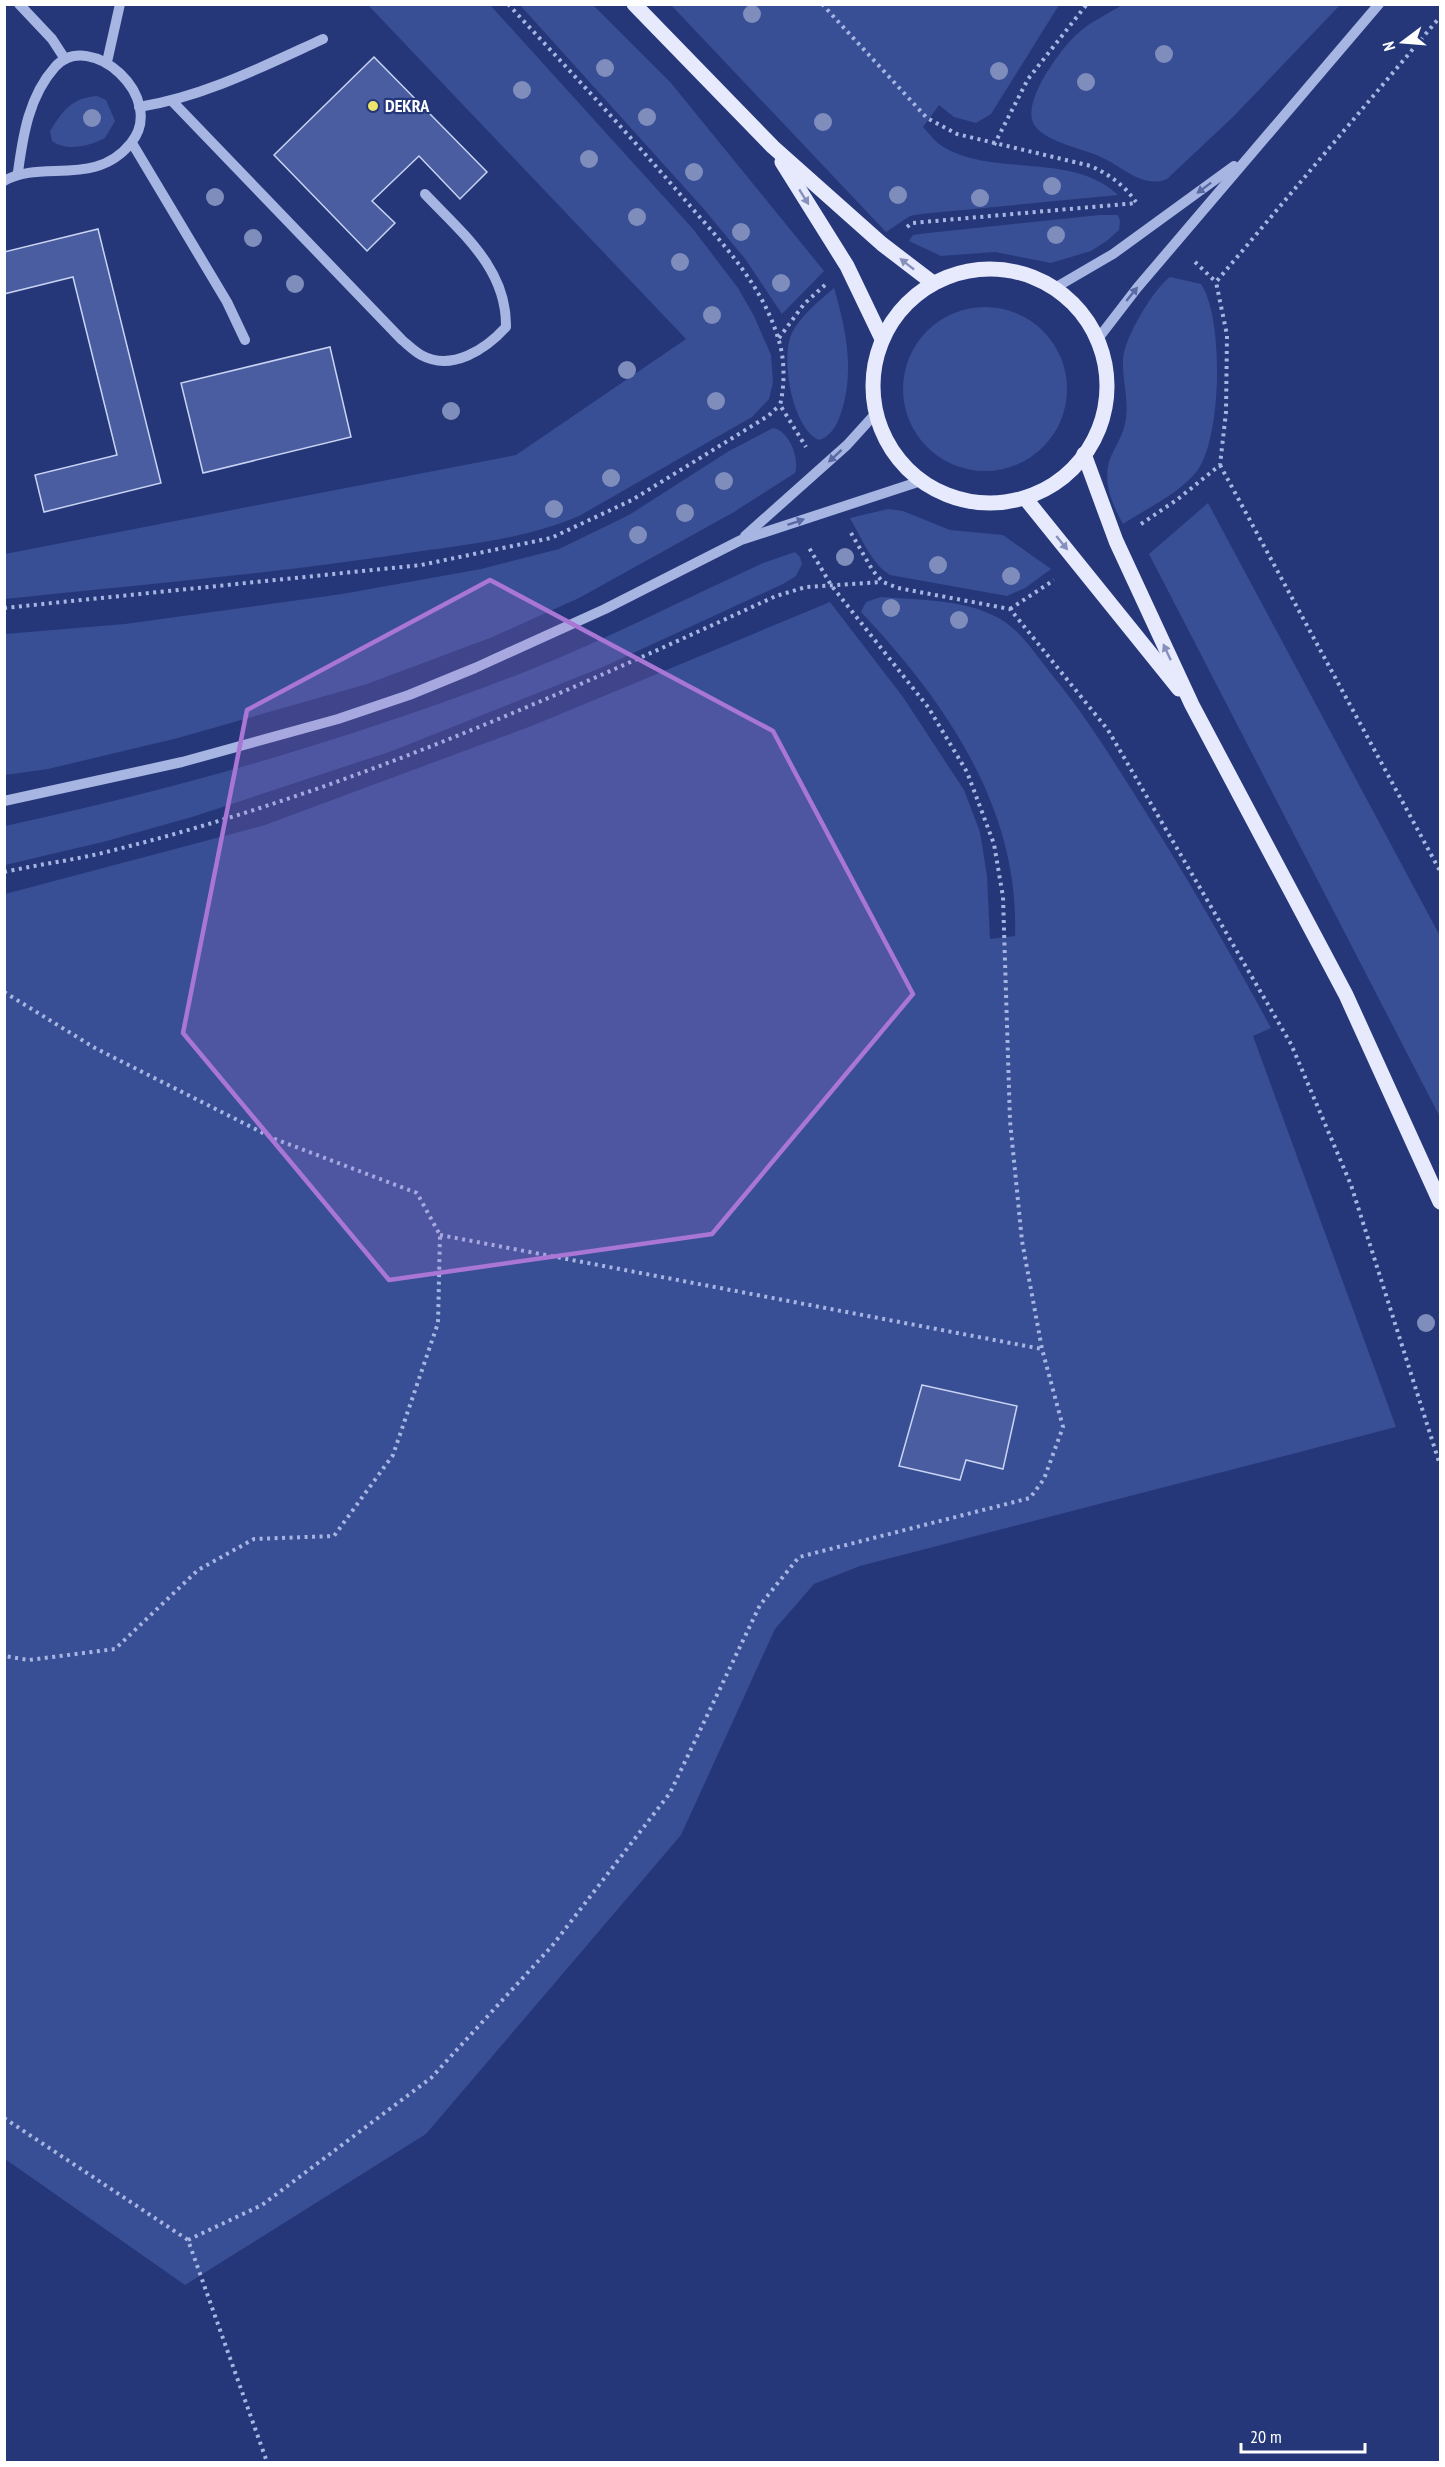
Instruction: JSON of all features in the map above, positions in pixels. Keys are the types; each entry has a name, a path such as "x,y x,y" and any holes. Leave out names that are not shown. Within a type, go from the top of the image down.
{"main road":[{"path":"634,4 773,147 882,244 933,283"},
{"path":"773,147 847,266 882,339"},
{"path":"988,269 1025,274 1053,289 1075,307 1097,340 1106,376 1106,396 1097,431 1084,454 1062,478 1025,498 1009,502 972,502 937,491 921,481 892,451 876,413 873,376 882,339 903,307 933,283 951,275 988,269"},
{"path":"1084,454 1116,541 1192,705 1346,995 1440,1202"},
{"path":"1025,498 1192,705"}],"street":[{"path":"19,4 44,30 65,59"},
{"path":"107,62 120,4"},
{"path":"1097,340 1250,153 1379,4"},
{"path":"139,107 173,102 257,69 323,39"},
{"path":"4,181 18,172 73,171 98,166 111,160 132,143 139,125 139,107 133,87 124,74 107,62 76,57 65,59 56,66 36,95 27,120 18,172"},
{"path":"173,102 402,340 422,355 438,361 469,356 490,345 506,327 506,311 496,276 472,245 425,194"},
{"path":"132,143 227,302 245,339"},
{"path":"1053,289 1098,263 1157,223 1250,153"},
{"path":"741,540 820,470 876,413"},
{"path":"4,801 182,762 338,719 409,695 476,668 605,609 741,540 921,481"}],"path":[{"path":"4,608 421,565 551,538 632,500 768,416 780,405 783,394 779,339 769,315 741,265 667,179 508,4"},
{"path":"822,4 927,118 957,134 994,145 1091,166 1110,175 1157,223"},
{"path":"994,145 1028,79 1087,4"},
{"path":"1216,282 1440,17"},
{"path":"882,244 912,223 1136,202"},
{"path":"1175,243 1216,282 1227,335 1226,412 1220,465 1440,871"},
{"path":"779,339 804,304 847,266"},
{"path":"780,405 820,470"},
{"path":"1116,541 1178,499 1220,465"},
{"path":"838,507 873,571 883,582"},
{"path":"188,2240 262,2205 431,2078 552,1946 670,1793 760,1605 799,1557 1030,1498 1044,1479 1063,1427 1042,1349 1022,1241 1010,1121 1003,897 994,844 967,772 928,707 831,585 794,523"},
{"path":"1010,609 1078,564"},
{"path":"4,872 96,854 282,800 459,735 577,687 776,596 806,587 883,582 898,588 1010,609 1108,730 1292,1044 1351,1185 1440,1465"},
{"path":"4,992 95,1048 275,1139 417,1193 440,1236 438,1323 393,1455 334,1536 254,1539 198,1570 115,1649 29,1660 4,1656"},
{"path":"440,1236 1042,1349"},
{"path":"4,2118 188,2240 267,2463"}],"highlighted area":[{"path":"490,580 773,731 913,994 712,1234 389,1280 183,1033 247,710"}],"shaded area":[{"path":"368,5 490,5 693,229 738,288 754,316 771,355 773,382 769,399 752,417 579,516 536,531 470,544 303,568 5,599 5,554 516,455 686,339"},
{"path":"520,5 593,5 671,83 824,271 782,314 746,260 703,208"},
{"path":"671,5 1059,5 991,114 976,123 954,117 939,105 923,127 939,144 962,155 985,161 1078,173 1099,182 1118,195 921,214 910,216 886,232"},
{"path":"1122,5 1340,5 1233,117 1167,179 1150,181 1141,179 1101,157 1040,132 1032,117 1032,105 1037,92 1052,65 1069,42 1092,23"},
{"path":"97,96 106,100 115,121 105,138 78,147 64,146 52,141 50,131 69,106 81,99"},
{"path":"1118,215 1119,230 1091,251 1051,263 995,252 941,256 909,241 913,235 919,234"},
{"path":"1170,277 1201,284 1208,300 1214,323 1217,378 1211,433 1205,455 1190,479 1172,494 1123,524 1108,487 1107,470 1125,424 1124,351 1140,315"},
{"path":"834,288 846,338 847,388 844,405 833,430 819,440 802,422 795,407 787,358 792,333 800,320"},
{"path":"985,307 1001,308 1017,313 1043,331 1061,357 1066,373 1066,405 1061,421 1043,447 1017,465 1001,470 985,471 969,470 953,465 927,447 909,421 904,405 903,389 904,373 909,357 927,331 953,313 969,308"},
{"path":"773,428 784,434 792,446 796,460 795,473 734,512 579,598 490,638 367,684 178,738 48,769 5,775 5,634 125,624 342,594 481,569 559,549 629,515 729,451"},
{"path":"1208,503 1440,936 1440,1117 1149,554"},
{"path":"888,509 903,511 950,530 1003,535 1051,569 1025,588 1007,596 890,575 872,557 850,518"},
{"path":"795,552 802,564 796,576 783,584 603,667 392,751 192,817 103,842 5,865 5,826 204,778 399,718 557,659 763,563"},
{"path":"881,597 961,605 992,614 1012,627 1078,709 1162,838 1210,918 1271,1028 1253,1036 1396,1427 860,1566 814,1584 775,1629 681,1835 426,2134 185,2285 5,2159 5,894 265,825 534,725 830,602 903,697 964,790 980,832 987,876 990,939 1015,936 1013,889 1005,844 990,800 971,759 948,719 892,646 861,612 866,602"}],"building":[{"name":"DEKRA","path":"374,57 487,172 460,199 419,156 372,201 395,223 367,251 274,155"},
{"path":"98,229 161,483 44,512 35,475 117,455 73,277 4,294 4,252"},
{"path":"330,347 351,437 203,473 181,383"},
{"path":"922,1385 1017,1406 1003,1469 966,1460 960,1480 899,1466"}],"place":[{"name":"DEKRA","path":"373,106"}]}
